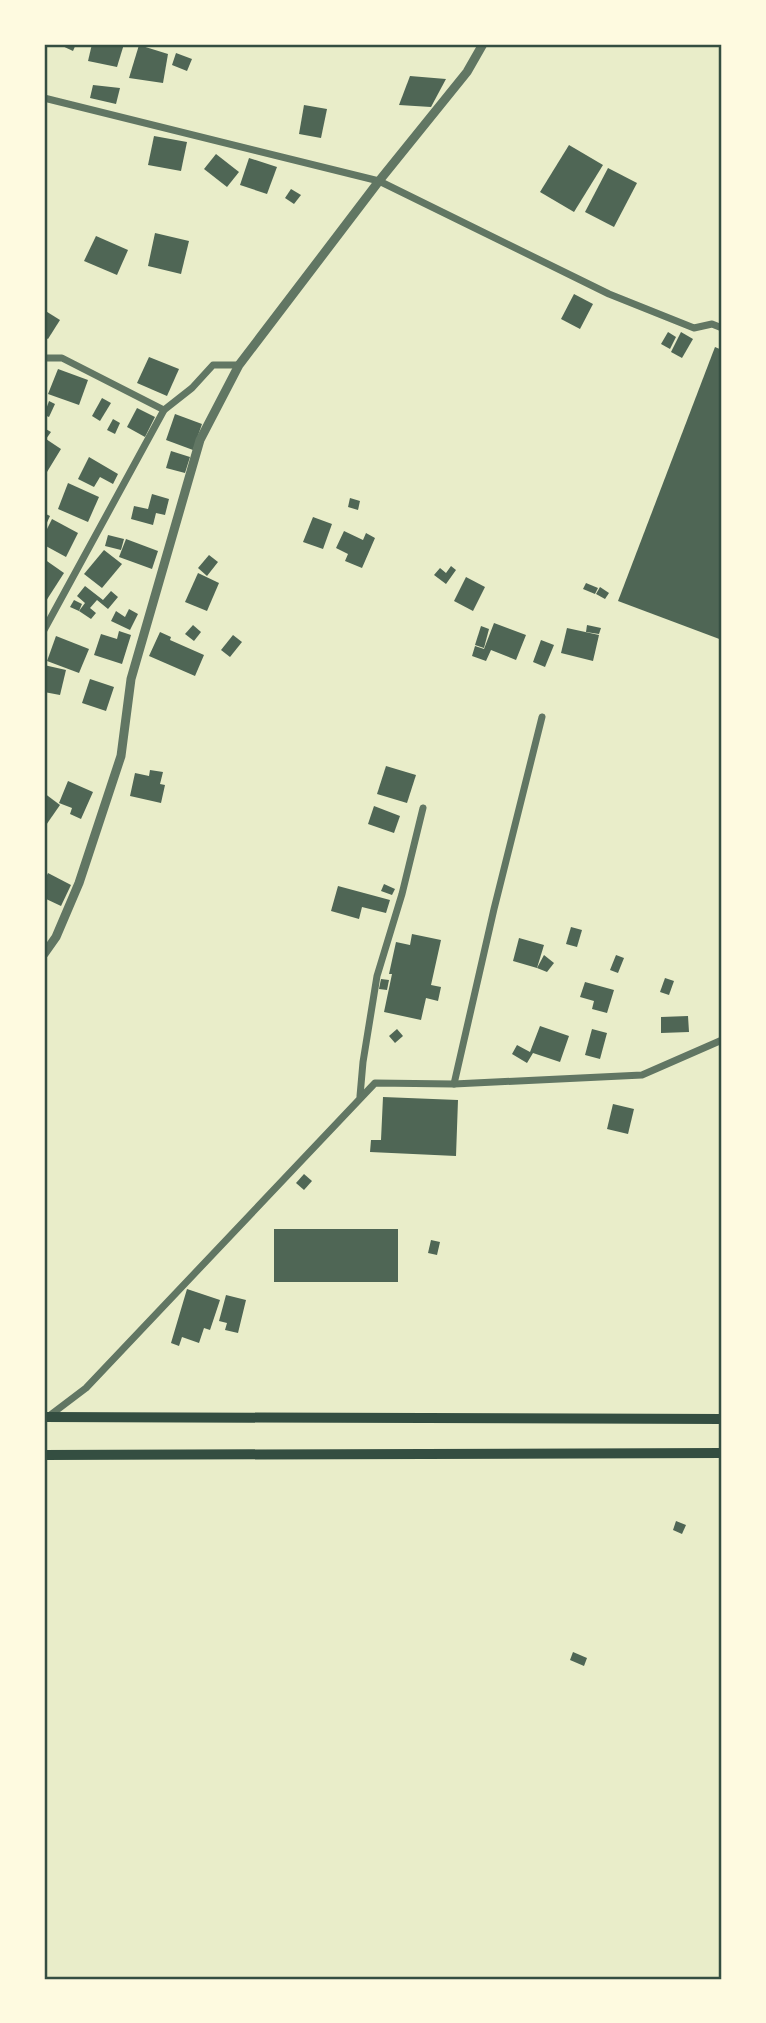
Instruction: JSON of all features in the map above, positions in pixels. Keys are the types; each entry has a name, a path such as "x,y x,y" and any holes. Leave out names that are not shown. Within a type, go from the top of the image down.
{"highway":[{"path":"46,1417 722,1419"},
{"path":"44,1455 722,1452"}],"street":[{"path":"44,954 56,937 79,883 121,756 131,679 200,440 239,365 379,181 467,72 482,44"},
{"path":"44,98 379,181 609,294 694,328 712,324 722,328"},
{"path":"44,358 62,358 164,410"},
{"path":"44,630 164,410 192,388 213,365 239,365"},
{"path":"454,1084 542,716"},
{"path":"360,1097 377,976 402,894 423,808"},
{"path":"46,1417 86,1388 375,1083 454,1084 642,1075 722,1040"}],"building":[{"path":"58,44 76,44 73,51"},
{"path":"92,44 124,44 117,67 88,61"},
{"path":"139,45 168,54 163,83 129,78"},
{"path":"176,53 192,59 187,71 172,65"},
{"path":"410,76 446,79 431,107 399,105"},
{"path":"93,85 120,88 116,104 90,98"},
{"path":"304,105 327,109 321,138 299,134"},
{"path":"154,136 187,142 181,171 148,165"},
{"path":"569,145 603,165 574,212 540,192"},
{"path":"216,154 239,172 227,187 204,169"},
{"path":"249,158 277,167 267,194 240,185"},
{"path":"608,168 637,183 614,227 585,212"},
{"path":"291,189 301,195 294,204 285,198"},
{"path":"155,233 189,241 181,274 148,266"},
{"path":"96,236 128,250 117,275 84,261"},
{"path":"574,294 593,304 580,329 561,319"},
{"path":"44,310 60,320 48,339 44,337"},
{"path":"668,332 676,337 670,349 661,344"},
{"path":"681,332 693,339 682,358 671,352"},
{"path":"715,347 722,350 722,640 618,601"},
{"path":"149,357 179,369 167,396 137,383"},
{"path":"58,369 88,380 79,405 48,394"},
{"path":"102,398 111,403 100,421 92,416"},
{"path":"49,401 55,404 49,417 44,415"},
{"path":"137,408 155,417 145,437 127,427"},
{"path":"175,414 202,424 193,450 166,440"},
{"path":"113,419 120,423 115,434 107,430"},
{"path":"44,428 51,432 46,439 61,449 47,472 44,469"},
{"path":"171,451 190,457 185,473 166,468"},
{"path":"89,457 118,474 113,484 100,477 94,487 78,479"},
{"path":"68,483 99,497 88,522 58,509"},
{"path":"152,494 169,499 165,515 156,513 153,525 131,519 134,506 148,509"},
{"path":"350,498 360,501 358,510 348,507"},
{"path":"44,513 50,516 44,529"},
{"path":"313,517 332,524 323,549 303,542"},
{"path":"52,519 78,533 66,557 44,545 44,535"},
{"path":"344,531 363,540 366,533 375,538 362,568 345,561 348,554 336,548"},
{"path":"108,535 124,539 121,550 105,546"},
{"path":"126,539 158,551 152,569 119,557"},
{"path":"104,550 122,564 102,588 84,574"},
{"path":"209,555 218,562 207,576 198,568"},
{"path":"44,559 64,573 46,601 44,600"},
{"path":"451,566 456,570 446,584 434,575 440,568 446,573"},
{"path":"198,573 219,583 207,611 185,602"},
{"path":"466,577 485,587 473,611 454,601"},
{"path":"586,583 598,588 595,594 583,589"},
{"path":"85,586 103,600 111,591 118,597 108,609 97,600 90,608 96,613 91,619 79,611 85,603 77,596"},
{"path":"600,587 609,593 605,599 596,594"},
{"path":"74,600 82,604 79,611 70,607"},
{"path":"129,609 138,614 130,630 111,621 116,611 125,617"},
{"path":"494,623 526,635 516,660 491,650 486,661 472,656 475,646 484,649"},
{"path":"193,625 201,632 194,641 185,634"},
{"path":"587,625 601,628 599,634 586,632"},
{"path":"481,626 489,629 484,648 475,645"},
{"path":"567,628 599,635 593,661 561,653"},
{"path":"119,631 131,635 122,664 94,655 101,634 117,639"},
{"path":"160,632 171,637 170,640 204,655 195,676 149,656"},
{"path":"233,635 242,642 230,657 221,650"},
{"path":"56,636 89,649 79,673 47,661"},
{"path":"541,640 554,645 545,667 533,662"},
{"path":"44,665 66,670 60,695 44,692"},
{"path":"90,679 114,687 106,711 82,703"},
{"path":"386,766 416,775 407,803 377,794"},
{"path":"150,770 163,772 160,784 165,785 161,803 130,796 135,773 149,776"},
{"path":"68,781 93,792 81,819 70,814 72,808 59,803"},
{"path":"44,793 60,805 44,828"},
{"path":"374,806 400,816 394,833 368,824"},
{"path":"48,873 71,885 61,906 44,898 44,881"},
{"path":"384,884 395,889 392,895 381,891"},
{"path":"338,886 390,900 386,913 362,907 359,919 331,911"},
{"path":"571,927 582,930 577,947 566,944"},
{"path":"412,934 441,940 431,985 441,987 438,1001 426,998 421,1020 384,1012 396,942 410,945"},
{"path":"519,938 544,945 537,968 513,961"},
{"path":"544,955 554,963 547,972 537,968"},
{"path":"616,955 624,958 618,973 610,970"},
{"path":"665,978 674,981 669,995 660,992"},
{"path":"381,979 389,980 387,990 379,989"},
{"path":"585,982 614,990 607,1013 592,1009 594,1001 580,997"},
{"path":"688,1016 689,1032 661,1033 661,1017"},
{"path":"540,1026 569,1036 560,1062 533,1053 527,1063 512,1054 517,1045 530,1052"},
{"path":"397,1029 403,1036 395,1043 389,1036"},
{"path":"592,1029 607,1033 600,1059 585,1055"},
{"path":"383,1097 458,1100 456,1156 370,1152 371,1140 381,1140"},
{"path":"613,1104 634,1109 628,1134 607,1129"},
{"path":"304,1174 312,1181 304,1190 296,1183"},
{"path":"274,1229 398,1229 398,1282 274,1282"},
{"path":"431,1240 440,1242 437,1255 428,1253"},
{"path":"187,1289 220,1300 210,1330 204,1328 199,1343 182,1337 179,1346 171,1343"},
{"path":"226,1295 246,1300 238,1333 225,1330 227,1323 219,1321"},
{"path":"676,1521 686,1525 682,1534 673,1530"},
{"path":"573,1652 587,1658 584,1666 570,1660"}]}
